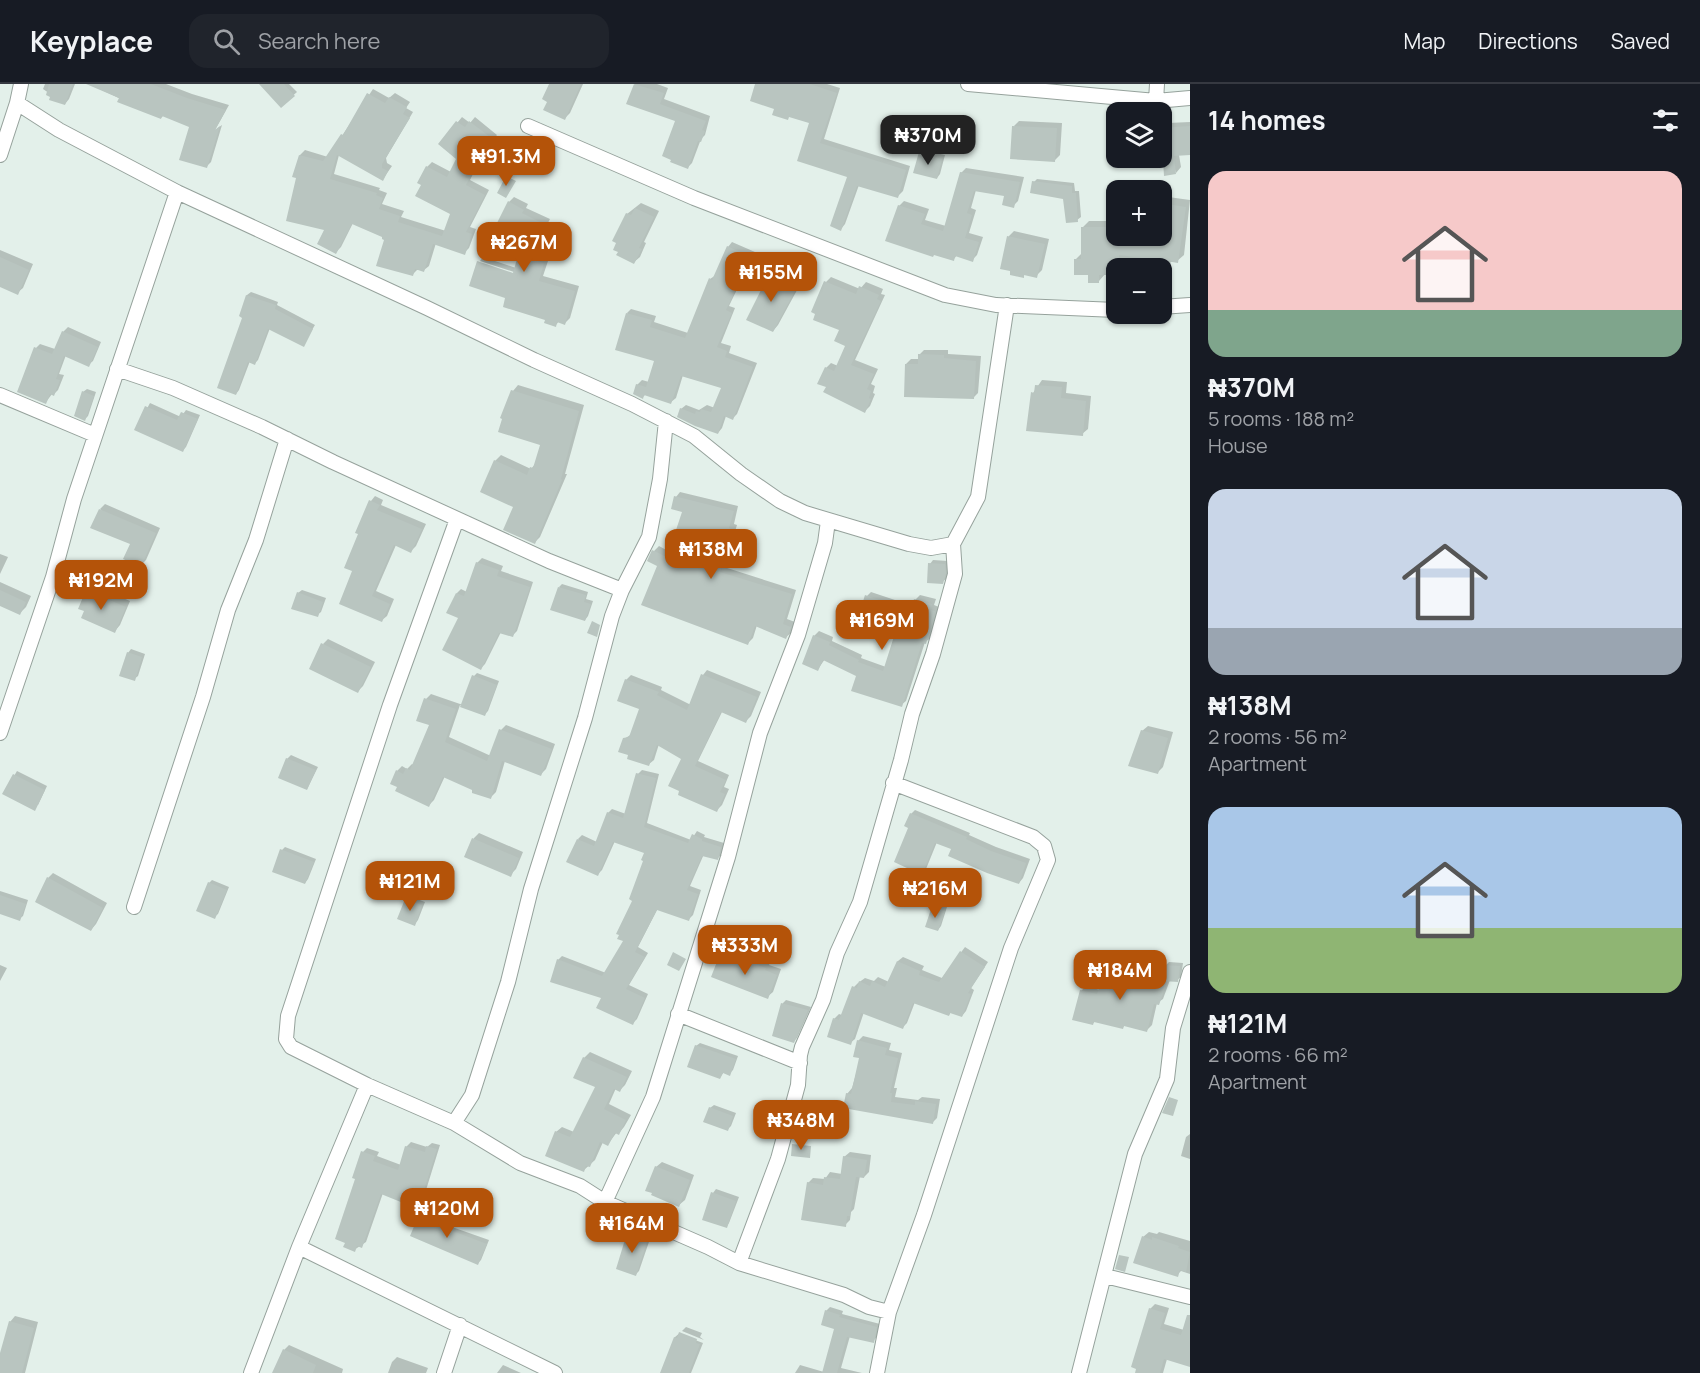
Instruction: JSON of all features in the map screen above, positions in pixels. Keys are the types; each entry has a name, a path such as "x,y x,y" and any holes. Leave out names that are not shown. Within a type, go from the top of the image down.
{"street":[{"path":"0,155 21,84"},
{"path":"968,84 1156,101 1190,98"},
{"path":"1156,101 1157,84"},
{"path":"17,103 59,130 177,192 666,421 694,436 741,474 780,501 805,513 931,548 953,544"},
{"path":"528,126 694,198 945,295 996,305 1106,310"},
{"path":"0,733 53,577 74,499 177,192"},
{"path":"739,1263 778,1160 798,1085 802,1047 823,1000 837,953 860,902 912,714 933,654 955,574 953,544 978,497 1007,305"},
{"path":"1172,306 1190,305"},
{"path":"117,369 173,388 549,561 622,590"},
{"path":"0,394 95,435"},
{"path":"454,1123 472,1095 508,982 531,889 585,718 612,616 622,590 649,537 660,479 666,421"},
{"path":"134,908 203,697 228,610 256,540 287,439"},
{"path":"457,519 390,705 288,1016 286,1039 291,1047 367,1085 454,1123 520,1163 580,1186 605,1202 739,1263 844,1295 869,1307 889,1312"},
{"path":"605,1202 653,1097 728,857 760,733 798,635 825,543 828,521"},
{"path":"877,1373 889,1312 924,1215 1011,948 1048,860 1044,846 1033,837 893,783"},
{"path":"1079,1373 1135,1154 1167,1079 1173,1028 1190,972"},
{"path":"678,1014 800,1063"},
{"path":"251,1373 299,1247 367,1085"},
{"path":"299,1247 555,1373"},
{"path":"1105,1276 1190,1297"},
{"path":"444,1373 460,1325"}],"building":[{"path":"49,84 73,84 65,105 49,100 50,97 46,95"},
{"path":"86,84 151,84 226,110 215,130 220,126 207,168 179,160 189,127 117,102 119,98"},
{"path":"259,84 284,84 295,96 281,108"},
{"path":"549,84 581,84 565,120 543,110 547,102 542,99"},
{"path":"634,84 664,93 660,104 706,121 702,130 705,131 701,142 698,141 688,169 662,156 675,121 626,104"},
{"path":"755,84 810,84 837,93 820,143 906,170 898,198 857,186 841,231 830,226 847,177 797,161 809,123 772,115 774,109 750,101"},
{"path":"367,93 385,103 389,97 407,107 403,114 410,118 382,164 382,168 388,171 383,181 337,155 330,179 377,193 376,195 383,198 379,209 400,216 398,222 442,236 450,214 415,196 421,185 417,183 426,166 447,177 456,159 438,144 456,121 465,127 469,121 494,140 465,177 469,179 466,185 485,195 466,232 472,234 465,255 433,244 424,272 415,269 413,276 376,266 384,240 352,224 336,254 317,244 324,230 286,221 296,178 292,177 299,155 323,161 341,134 343,135"},
{"path":"1012,126 1057,128 1055,162 1010,159"},
{"path":"1190,126 1190,155 1174,156 1176,174 1164,176 1164,168 1172,168 1172,127"},
{"path":"919,152 942,159 937,179 913,173"},
{"path":"960,172 1020,182 1014,208 1002,205 1004,196 974,191 967,213 972,215 965,238 979,242 973,262 955,256 954,261 934,255 933,257 885,241 898,205 925,214 921,224 943,231"},
{"path":"506,176 516,181 506,198 497,193"},
{"path":"1032,181 1072,186 1072,193 1076,193 1078,222 1066,223 1063,199 1030,193"},
{"path":"508,201 524,210 522,213 546,225 529,258 544,263 539,281 575,291 565,325 557,322 556,327 544,323 545,320 503,307 505,298 469,286 477,261 513,273 521,245 493,231"},
{"path":"1172,205 1186,207 1178,263 1172,262 1172,258 1119,255 1119,258 1106,258 1106,275 1099,275 1099,283 1088,283 1088,275 1074,275 1074,259 1081,259 1081,227 1106,227 1106,246 1172,246"},
{"path":"635,208 654,217 634,264 616,255 618,252 613,250 616,243 612,241 626,213 631,215"},
{"path":"1007,236 1045,244 1037,278 1010,275 1010,271 1000,269"},
{"path":"727,246 752,257 726,310 732,313 717,347 727,351 725,357 753,367 733,420 724,416 718,434 677,417 680,408 695,414 701,409 711,412 721,388 681,376 671,404 644,395 643,399 633,394 636,384 646,387 654,361 615,350 626,313 652,320 650,327 685,338 709,278 712,280"},
{"path":"0,257 29,270 18,295 0,287"},
{"path":"769,274 797,287 773,332 746,320"},
{"path":"824,281 856,294 859,286 879,295 877,299 881,301 851,365 874,374 867,389 871,391 869,398 871,399 865,413 823,392 826,387 817,384 825,367 834,371 845,346 834,341 839,330 813,320 815,314 811,312"},
{"path":"246,295 276,305 275,309 313,329 304,347 268,329 255,365 248,362 236,395 217,388 242,318 239,316"},
{"path":"62,331 98,347 89,367 64,356 56,379 60,380 54,396 50,394 46,404 17,392 34,347 52,354"},
{"path":"918,354 944,355 944,358 976,361 974,399 904,397 905,364 918,364"},
{"path":"1035,385 1062,387 1061,398 1086,401 1083,436 1026,431 1031,392 1034,393"},
{"path":"511,390 579,411 562,480 535,544 503,530 513,507 480,492 494,460 527,475 530,467 533,468 540,445 498,432 502,419 500,418"},
{"path":"82,391 94,396 85,421 74,416"},
{"path":"145,406 177,420 181,412 198,419 183,452 134,430"},
{"path":"674,496 734,511 729,528 733,530 720,572 792,594 783,624 791,627 786,639 755,626 748,645 641,605 657,566 647,561 652,550 667,557 682,512 671,509"},
{"path":"369,500 380,505 377,510 422,529 411,553 394,545 372,596 390,604 382,622 339,604 352,571 344,568"},
{"path":"99,509 156,533 141,567 123,559 130,544 90,528"},
{"path":"476,562 499,570 497,576 530,587 513,637 499,633 481,670 442,650 458,618 446,613 456,593 464,596"},
{"path":"928,563 945,564 946,573 943,584 927,583"},
{"path":"558,587 586,595 584,602 591,604 585,621 550,610"},
{"path":"0,590 26,602 20,615 0,606"},
{"path":"86,590 126,607 115,633 81,618 84,611 78,609"},
{"path":"297,592 323,602 318,617 291,609"},
{"path":"865,595 910,611 914,599 932,604 931,610 935,611 926,644 922,643 902,707 851,691 856,676 823,660 818,671 802,664 813,635 830,642 829,645 859,660 858,662 883,671 896,630 858,617"},
{"path":"592,621 600,625 597,637 587,633"},
{"path":"321,643 371,667 358,693 309,669"},
{"path":"127,652 142,657 135,681 119,676"},
{"path":"701,674 757,697 746,723 721,712 695,766 726,780 720,792 725,794 717,812 678,795 679,791 668,786 681,759 657,745 649,766 627,759 628,755 618,752 623,738 629,737 639,709 617,701 625,679 659,692 657,695 687,710"},
{"path":"472,675 497,685 485,716 460,707"},
{"path":"424,698 456,709 445,742 487,761 499,729 552,749 541,776 502,761 491,799 472,793 472,790 443,777 429,807 395,791 397,787 390,784 396,770 403,774 406,768 410,770 429,725 416,721"},
{"path":"1141,730 1168,738 1158,774 1128,766"},
{"path":"286,758 316,770 307,790 278,778"},
{"path":"636,773 656,778 644,827 688,843 692,834 702,841 721,847 718,860 702,856 687,890 698,894 689,921 657,910 635,952 645,957 626,989 645,998 633,1025 596,1008 601,998 550,982 557,959 602,976 623,941 617,939 619,935 616,934 632,901 629,899 644,853 613,842 598,876 566,862 577,839 594,846 607,812 623,818"},
{"path":"13,774 45,790 35,811 2,794"},
{"path":"910,813 967,837 966,839 991,851 1026,863 1019,884 948,856 951,849 935,843 922,875 894,862 908,828 904,826"},
{"path":"472,838 519,858 511,877 464,857"},
{"path":"280,849 314,862 305,884 272,872"},
{"path":"47,877 103,908 91,931 35,902"},
{"path":"208,882 227,890 215,919 196,911"},
{"path":"0,895 26,904 20,921 0,914"},
{"path":"405,899 422,905 415,926 397,919"},
{"path":"932,906 945,911 938,931 925,927"},
{"path":"960,951 985,967 968,993 971,994 962,1017 950,1013 949,1016 913,1003 903,1029 861,1013 851,1045 827,1037 833,1018 839,1020 852,986 857,988 859,981 870,986 872,981 885,987 897,961 920,971 919,975 939,982"},
{"path":"673,952 686,959 679,971 667,965"},
{"path":"720,954 732,959 734,956 766,968 765,970 777,975 768,999 711,977"},
{"path":"1107,965 1166,985 1159,1005 1154,1004 1147,1032 1124,1026 1123,1029 1094,1022 1093,1025 1072,1020 1080,990 1097,994"},
{"path":"1164,965 1180,966 1178,982 1163,981"},
{"path":"781,1003 808,1010 794,1043 772,1036"},
{"path":"857,1040 887,1048 885,1055 898,1058 890,1093 892,1093 891,1102 915,1105 915,1101 936,1104 933,1124 843,1108 846,1093 851,1094 859,1058 853,1057"},
{"path":"695,1045 736,1059 730,1076 723,1073 720,1079 687,1067"},
{"path":"583,1057 627,1077 620,1092 614,1089 604,1109 626,1120 619,1135 615,1133 608,1146 600,1142 590,1167 586,1166 584,1172 545,1156 555,1131 570,1137 595,1087 573,1078"},
{"path":"1169,1097 1178,1100 1173,1116 1162,1113"},
{"path":"709,1107 733,1116 728,1131 703,1122"},
{"path":"792,1144 811,1146 810,1158 791,1156"},
{"path":"405,1146 425,1152 426,1146 437,1149 418,1209 381,1194 362,1248 357,1246 355,1252 343,1247 345,1243 335,1239 355,1179 352,1178 361,1151 375,1156 373,1161 398,1170"},
{"path":"843,1156 867,1160 864,1178 856,1177 846,1227 801,1220 807,1182 823,1185 824,1177 840,1179"},
{"path":"655,1166 690,1180 679,1207 645,1191"},
{"path":"711,1192 736,1201 727,1228 702,1220"},
{"path":"420,1212 452,1225 450,1230 487,1244 478,1265 410,1236"},
{"path":"627,1233 648,1239 636,1276 616,1269"},
{"path":"1142,1236 1179,1246 1178,1248 1190,1252 1186,1272 1180,1270 1178,1277 1133,1263"},
{"path":"1119,1255 1129,1257 1125,1272 1115,1269"},
{"path":"1149,1308 1165,1313 1160,1329 1181,1335 1187,1315 1190,1315 1190,1367 1164,1359 1160,1373 1135,1373 1136,1369 1131,1367"},
{"path":"825,1310 840,1315 839,1317 877,1327 874,1343 847,1337 837,1373 822,1373 834,1329 821,1325"},
{"path":"9,1321 34,1328 22,1373 0,1373 0,1353"},
{"path":"679,1332 697,1339 696,1343 700,1344 689,1373 660,1373 674,1337 677,1338"},
{"path":"283,1349 316,1365 313,1373 272,1373"}]}
